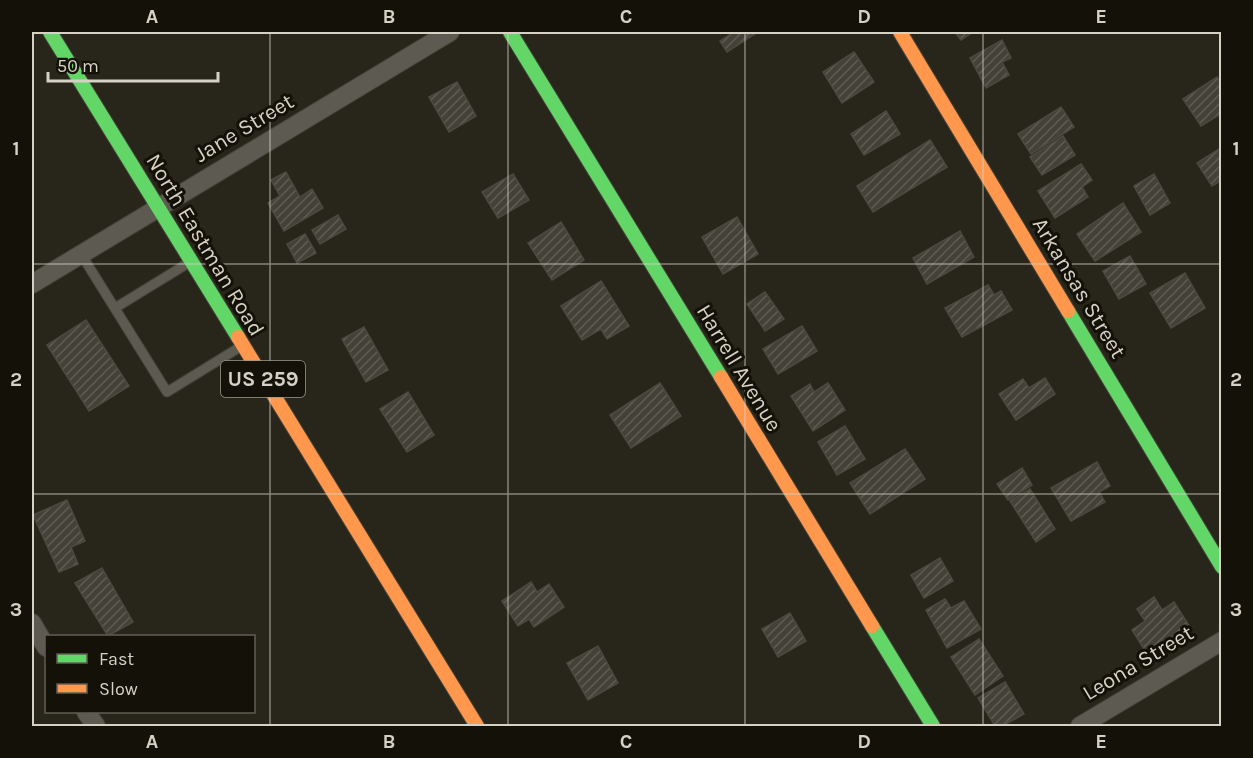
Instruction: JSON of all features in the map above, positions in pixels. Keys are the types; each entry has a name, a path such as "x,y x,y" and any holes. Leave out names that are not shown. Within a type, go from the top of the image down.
{"street":[{"name":"North Eastman Road","path":"50,32 477,726"},
{"name":"Jane Street","path":"32,284 450,32"},
{"name":"Harrell Avenue","path":"510,32 933,726"},
{"name":"Arkansas Street","path":"900,32 1221,567"},
{"path":"32,623 45,645"},
{"name":"Leona Street","path":"1080,726 1221,641"},
{"path":"87,713 96,726"}],"lane":[{"path":"81,254 167,392 242,346"},
{"path":"115,308 191,262"}],"building":[{"path":"734,32 758,32 727,52 720,41"},
{"path":"955,32 973,32 961,40"},
{"path":"1002,40 1011,58 1002,62 1009,75 986,88 970,58"},
{"path":"854,52 874,82 842,103 823,72"},
{"path":"1217,77 1222,85 1222,113 1201,126 1183,99"},
{"path":"457,82 476,116 449,132 429,97"},
{"path":"1061,107 1074,127 1031,154 1018,134"},
{"path":"886,111 900,134 864,155 851,134"},
{"path":"1063,136 1075,155 1042,175 1030,157"},
{"path":"930,140 947,167 873,212 857,186"},
{"path":"1222,147 1222,180 1212,186 1197,163"},
{"path":"1081,164 1092,180 1082,187 1088,197 1055,218 1038,191"},
{"path":"286,172 300,197 312,189 323,208 284,231 268,203 280,196 271,180"},
{"path":"513,174 529,200 498,218 482,192"},
{"path":"1154,174 1170,203 1150,215 1134,186"},
{"path":"1123,203 1141,232 1095,261 1077,234"},
{"path":"338,215 346,229 320,244 312,230"},
{"path":"737,217 758,254 723,274 702,237"},
{"path":"561,222 584,260 552,280 528,243"},
{"path":"960,231 974,257 927,284 913,258"},
{"path":"305,234 316,253 297,263 287,244"},
{"path":"1130,256 1146,284 1119,299 1103,271"},
{"path":"1185,273 1205,308 1171,328 1150,293"},
{"path":"601,281 629,326 607,339 601,329 582,340 561,306"},
{"path":"988,285 994,295 1001,291 1012,310 962,337 945,308"},
{"path":"765,292 784,319 765,331 747,304"},
{"path":"86,320 129,386 89,411 47,345"},
{"path":"802,326 817,351 778,374 763,349"},
{"path":"364,327 388,370 366,382 342,339"},
{"path":"1045,378 1055,394 1016,420 999,394 1023,379 1029,388"},
{"path":"660,383 681,416 631,448 610,415"},
{"path":"828,383 845,410 813,431 791,396 810,384 814,392"},
{"path":"408,392 434,435 407,452 380,409"},
{"path":"845,426 865,459 837,475 818,442"},
{"path":"905,449 925,479 870,514 850,483"},
{"path":"1097,462 1110,486 1099,492 1105,502 1071,521 1051,488"},
{"path":"1022,468 1032,485 1008,500 997,484"},
{"path":"1030,489 1055,529 1036,542 1010,501"},
{"path":"67,500 85,541 71,547 78,564 59,572 33,515"},
{"path":"940,558 953,581 924,598 911,575"},
{"path":"102,568 133,622 107,635 75,583"},
{"path":"531,582 537,592 549,584 564,607 534,627 529,619 518,626 502,601"},
{"path":"1154,597 1162,610 1174,602 1190,627 1147,654 1132,630 1145,621 1137,609"},
{"path":"945,599 951,608 964,601 981,629 947,648 926,610"},
{"path":"790,613 806,641 778,657 762,629"},
{"path":"979,639 1003,676 975,695 951,657"},
{"path":"598,646 618,683 588,700 567,663"},
{"path":"1005,682 1024,714 1002,726 995,726 978,698"}],"traffic: fast":[{"path":"50,32 238,337"},
{"path":"510,32 721,377"},
{"path":"1068,311 1222,567"},
{"path":"872,626 933,726"}],"traffic: slow":[{"path":"900,32 1068,311"},
{"path":"238,337 477,726"},
{"path":"721,377 872,626"}]}
